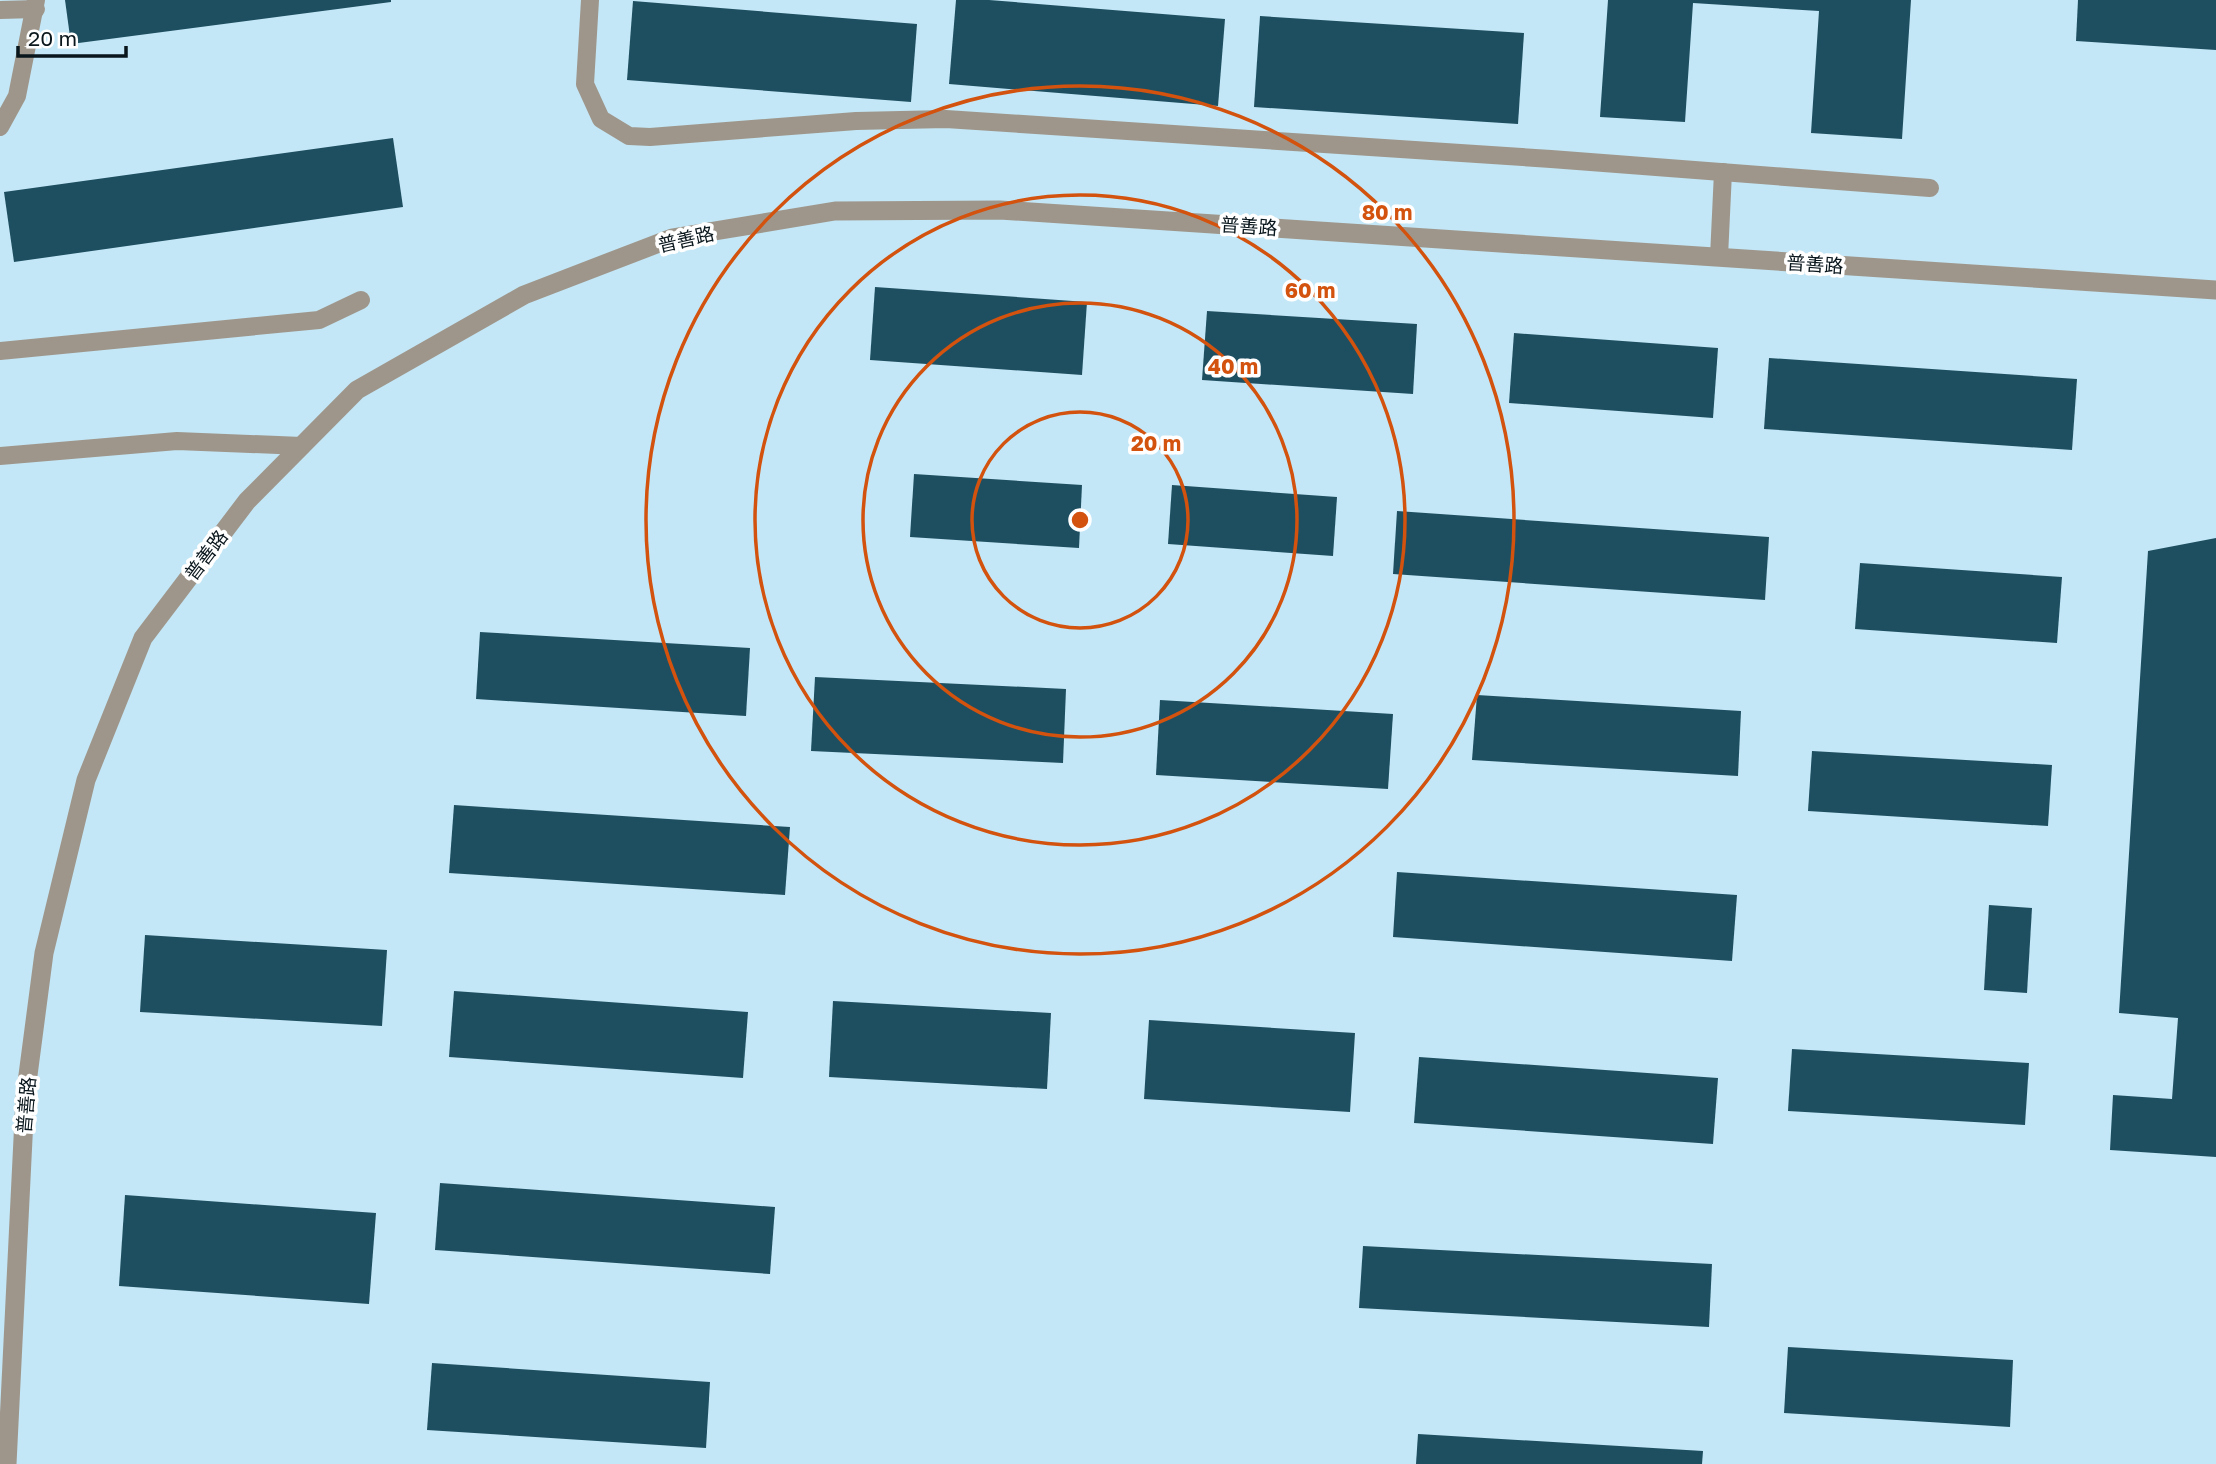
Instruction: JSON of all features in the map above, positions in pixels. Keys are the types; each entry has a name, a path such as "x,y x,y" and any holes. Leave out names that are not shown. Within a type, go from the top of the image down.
{"street":[{"name":"普善路","path":"7,1464 26,1098 44,953 86,780 143,638 247,501 357,390 524,295 673,238 835,211 1000,210 2216,290"}],"lane":[{"path":"590,0 585,84 601,119 629,136 650,137 856,121 946,119 1930,188"},
{"path":"0,10 36,4 17,96 0,127"},
{"path":"1719,257 1723,172"},
{"path":"0,351 319,320 361,300"},
{"path":"0,456 177,440 302,446"}],"building":[{"path":"65,0 391,0 391,2 71,44"},
{"path":"956,0 989,0 1225,19 1218,106 949,84"},
{"path":"1608,0 1911,0 1902,139 1811,133 1819,11 1693,3 1685,122 1600,117"},
{"path":"2078,0 2216,0 2216,50 2076,41"},
{"path":"633,1 917,24 911,102 627,80"},
{"path":"1260,16 1524,33 1518,124 1254,107"},
{"path":"393,138 403,207 14,262 4,192"},
{"path":"875,287 1087,302 1082,375 870,360"},
{"path":"1207,311 1417,324 1413,394 1202,380"},
{"path":"1514,333 1718,348 1713,418 1509,403"},
{"path":"1769,358 2077,379 2072,450 1764,429"},
{"path":"914,474 1082,485 1079,548 910,537"},
{"path":"1172,485 1337,497 1333,556 1168,544"},
{"path":"1397,511 1769,537 1765,600 1393,574"},
{"path":"2216,538 2216,1157 2110,1150 2113,1095 2172,1099 2178,1018 2119,1013 2148,551"},
{"path":"1860,563 2062,577 2057,643 1855,629"},
{"path":"480,632 750,648 746,716 476,699"},
{"path":"815,677 1066,689 1063,763 811,751"},
{"path":"1477,695 1741,711 1738,776 1472,760"},
{"path":"1160,700 1393,714 1388,789 1156,775"},
{"path":"1812,751 2052,765 2048,826 1808,811"},
{"path":"454,805 790,827 785,895 449,873"},
{"path":"1397,872 1737,895 1732,961 1393,937"},
{"path":"1989,905 2032,908 2027,993 1984,990"},
{"path":"145,935 387,950 382,1026 140,1012"},
{"path":"454,991 748,1012 743,1078 449,1057"},
{"path":"833,1001 1051,1013 1047,1089 829,1077"},
{"path":"1149,1020 1355,1033 1350,1112 1144,1099"},
{"path":"1792,1049 2029,1063 2025,1125 1788,1111"},
{"path":"1419,1057 1718,1078 1713,1144 1414,1123"},
{"path":"440,1183 775,1207 770,1274 435,1250"},
{"path":"125,1195 376,1213 369,1304 119,1286"},
{"path":"1363,1246 1712,1264 1709,1327 1359,1308"},
{"path":"1788,1347 2013,1360 2010,1427 1784,1413"},
{"path":"432,1363 710,1382 706,1448 427,1430"},
{"path":"1418,1434 1703,1451 1702,1464 1416,1464"}]}
